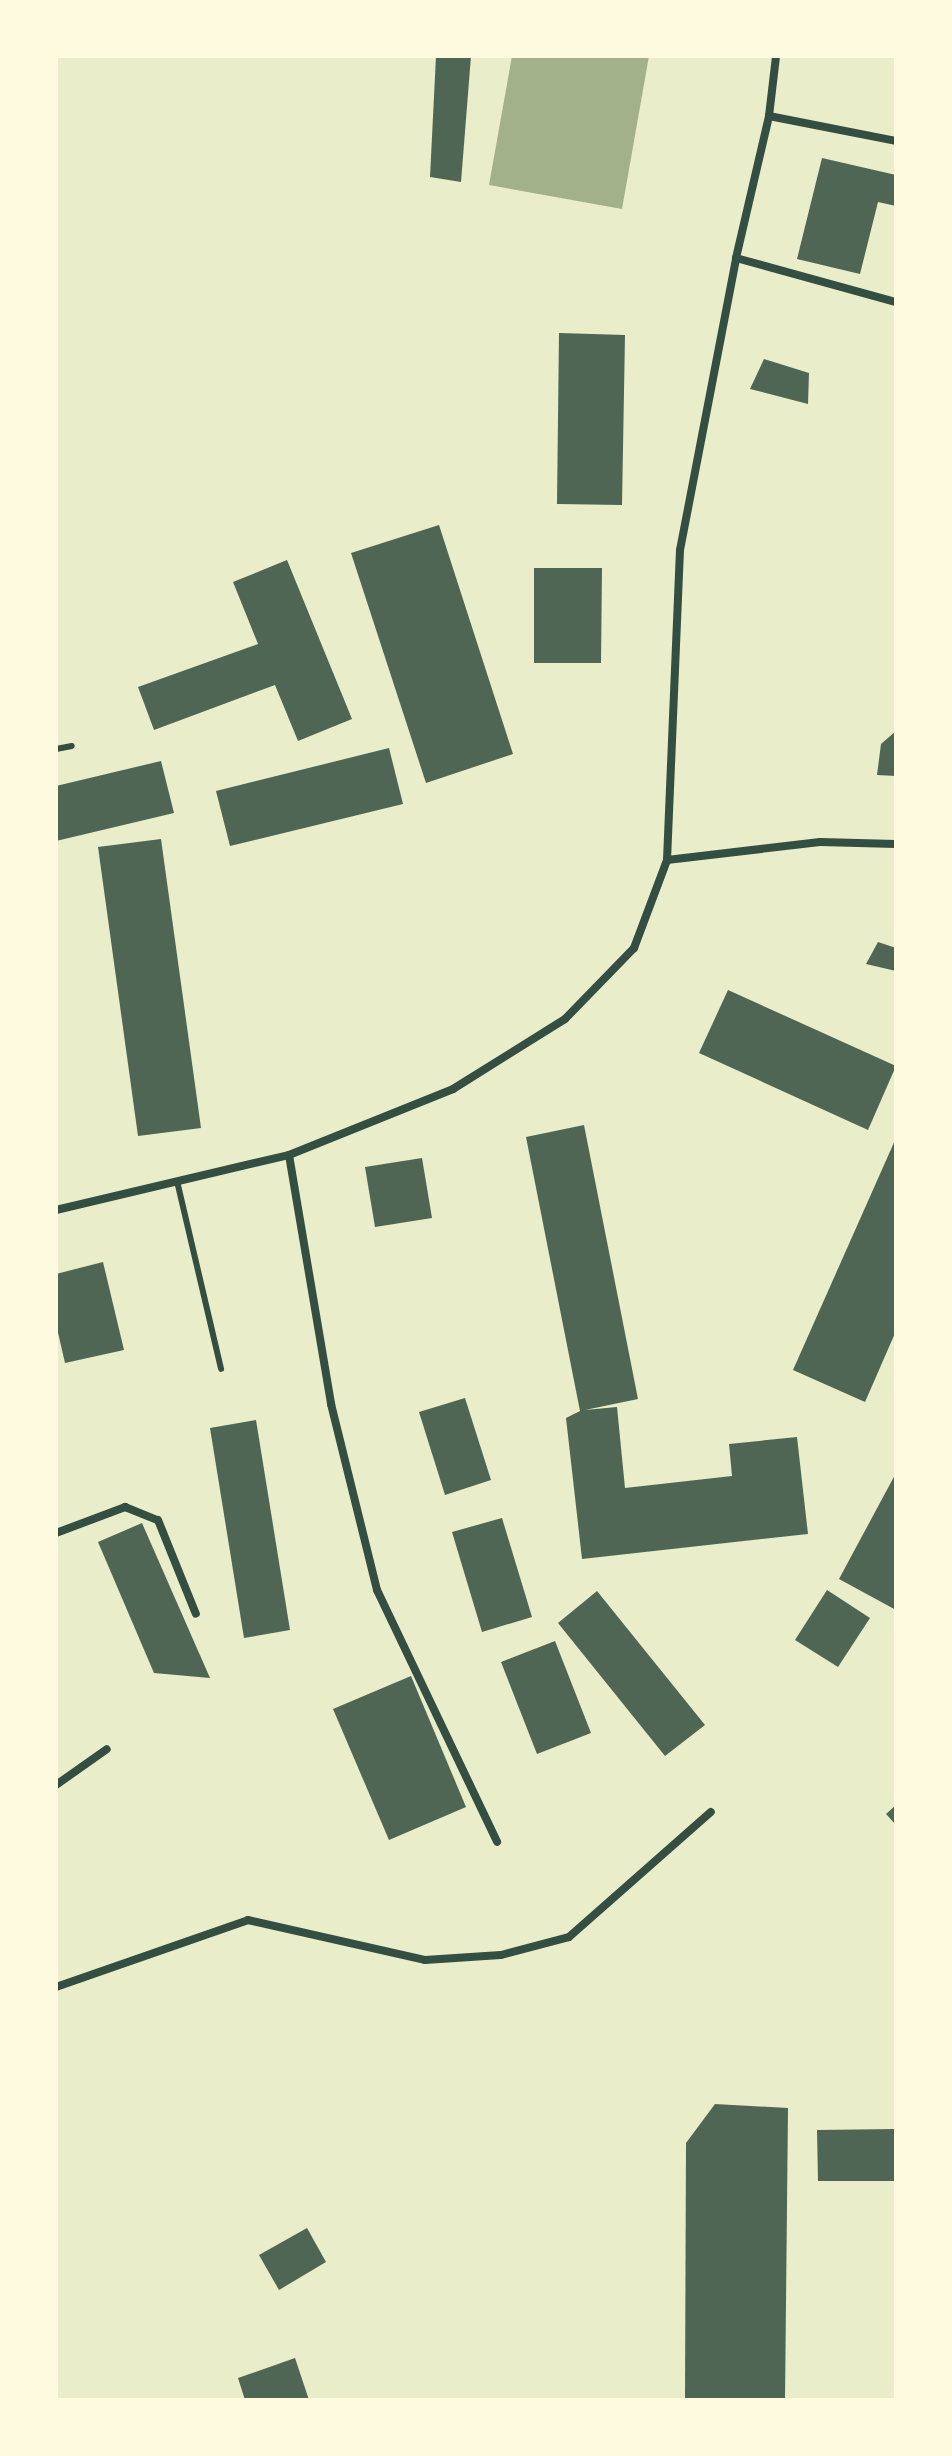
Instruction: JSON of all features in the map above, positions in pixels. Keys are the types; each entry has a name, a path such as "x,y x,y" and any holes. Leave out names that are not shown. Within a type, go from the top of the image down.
{"street":[{"path":"56,1210 289,1155 453,1089 565,1019 634,948 667,860 680,550 736,258 769,116 776,56"},
{"path":"769,116 896,141"},
{"path":"736,258 896,302"},
{"path":"667,860 820,842 896,844"},
{"path":"289,1155 331,1404 377,1590 497,1842"},
{"path":"56,1533 125,1507 158,1520 196,1614"},
{"path":"56,1785 107,1749"},
{"path":"56,1987 248,1920 425,1960 501,1955 569,1937 711,1812"}],"lane":[{"path":"56,749 72,746"},
{"path":"177,1181 221,1369"}],"shaded area":[{"path":"512,56 649,56 622,209 489,185"}],"building":[{"path":"436,56 471,56 461,182 430,177"},
{"path":"822,158 896,175 896,206 878,202 860,274 797,259"},
{"path":"559,333 625,335 622,505 557,504"},
{"path":"764,359 809,373 808,404 750,389"},
{"path":"439,525 513,754 426,783 351,553"},
{"path":"287,560 352,719 298,741 275,685 154,730 138,687 258,644 233,582"},
{"path":"534,568 602,568 601,663 534,663"},
{"path":"896,731 896,776 877,775 881,744"},
{"path":"389,748 403,804 230,846 216,791"},
{"path":"161,761 174,813 56,841 56,786"},
{"path":"161,839 201,1128 138,1136 98,847"},
{"path":"878,942 896,948 896,971 866,964"},
{"path":"728,990 896,1066 868,1130 699,1053"},
{"path":"584,1125 638,1399 585,1410 617,1407 625,1488 732,1476 729,1444 797,1437 808,1534 582,1559 566,1418 580,1411 526,1137"},
{"path":"896,1138 896,1331 865,1402 793,1370"},
{"path":"422,1158 432,1218 375,1227 365,1167"},
{"path":"103,1262 124,1350 65,1363 56,1324 56,1274"},
{"path":"465,1398 491,1480 445,1495 419,1412"},
{"path":"256,1420 290,1630 244,1638 210,1428"},
{"path":"896,1473 896,1610 839,1579"},
{"path":"502,1518 532,1617 482,1632 452,1532"},
{"path":"142,1523 210,1678 154,1673 98,1542"},
{"path":"827,1590 870,1618 838,1667 795,1640"},
{"path":"597,1591 705,1725 665,1756 558,1623"},
{"path":"555,1641 591,1733 537,1754 501,1662"},
{"path":"411,1676 466,1807 389,1840 333,1709"},
{"path":"896,1805 896,1825 886,1814"},
{"path":"715,2104 788,2108 785,2400 685,2400 686,2143"},
{"path":"896,2129 896,2181 818,2181 817,2130"},
{"path":"307,2228 326,2262 279,2290 259,2255"},
{"path":"295,2358 309,2400 245,2400 238,2378"}]}
